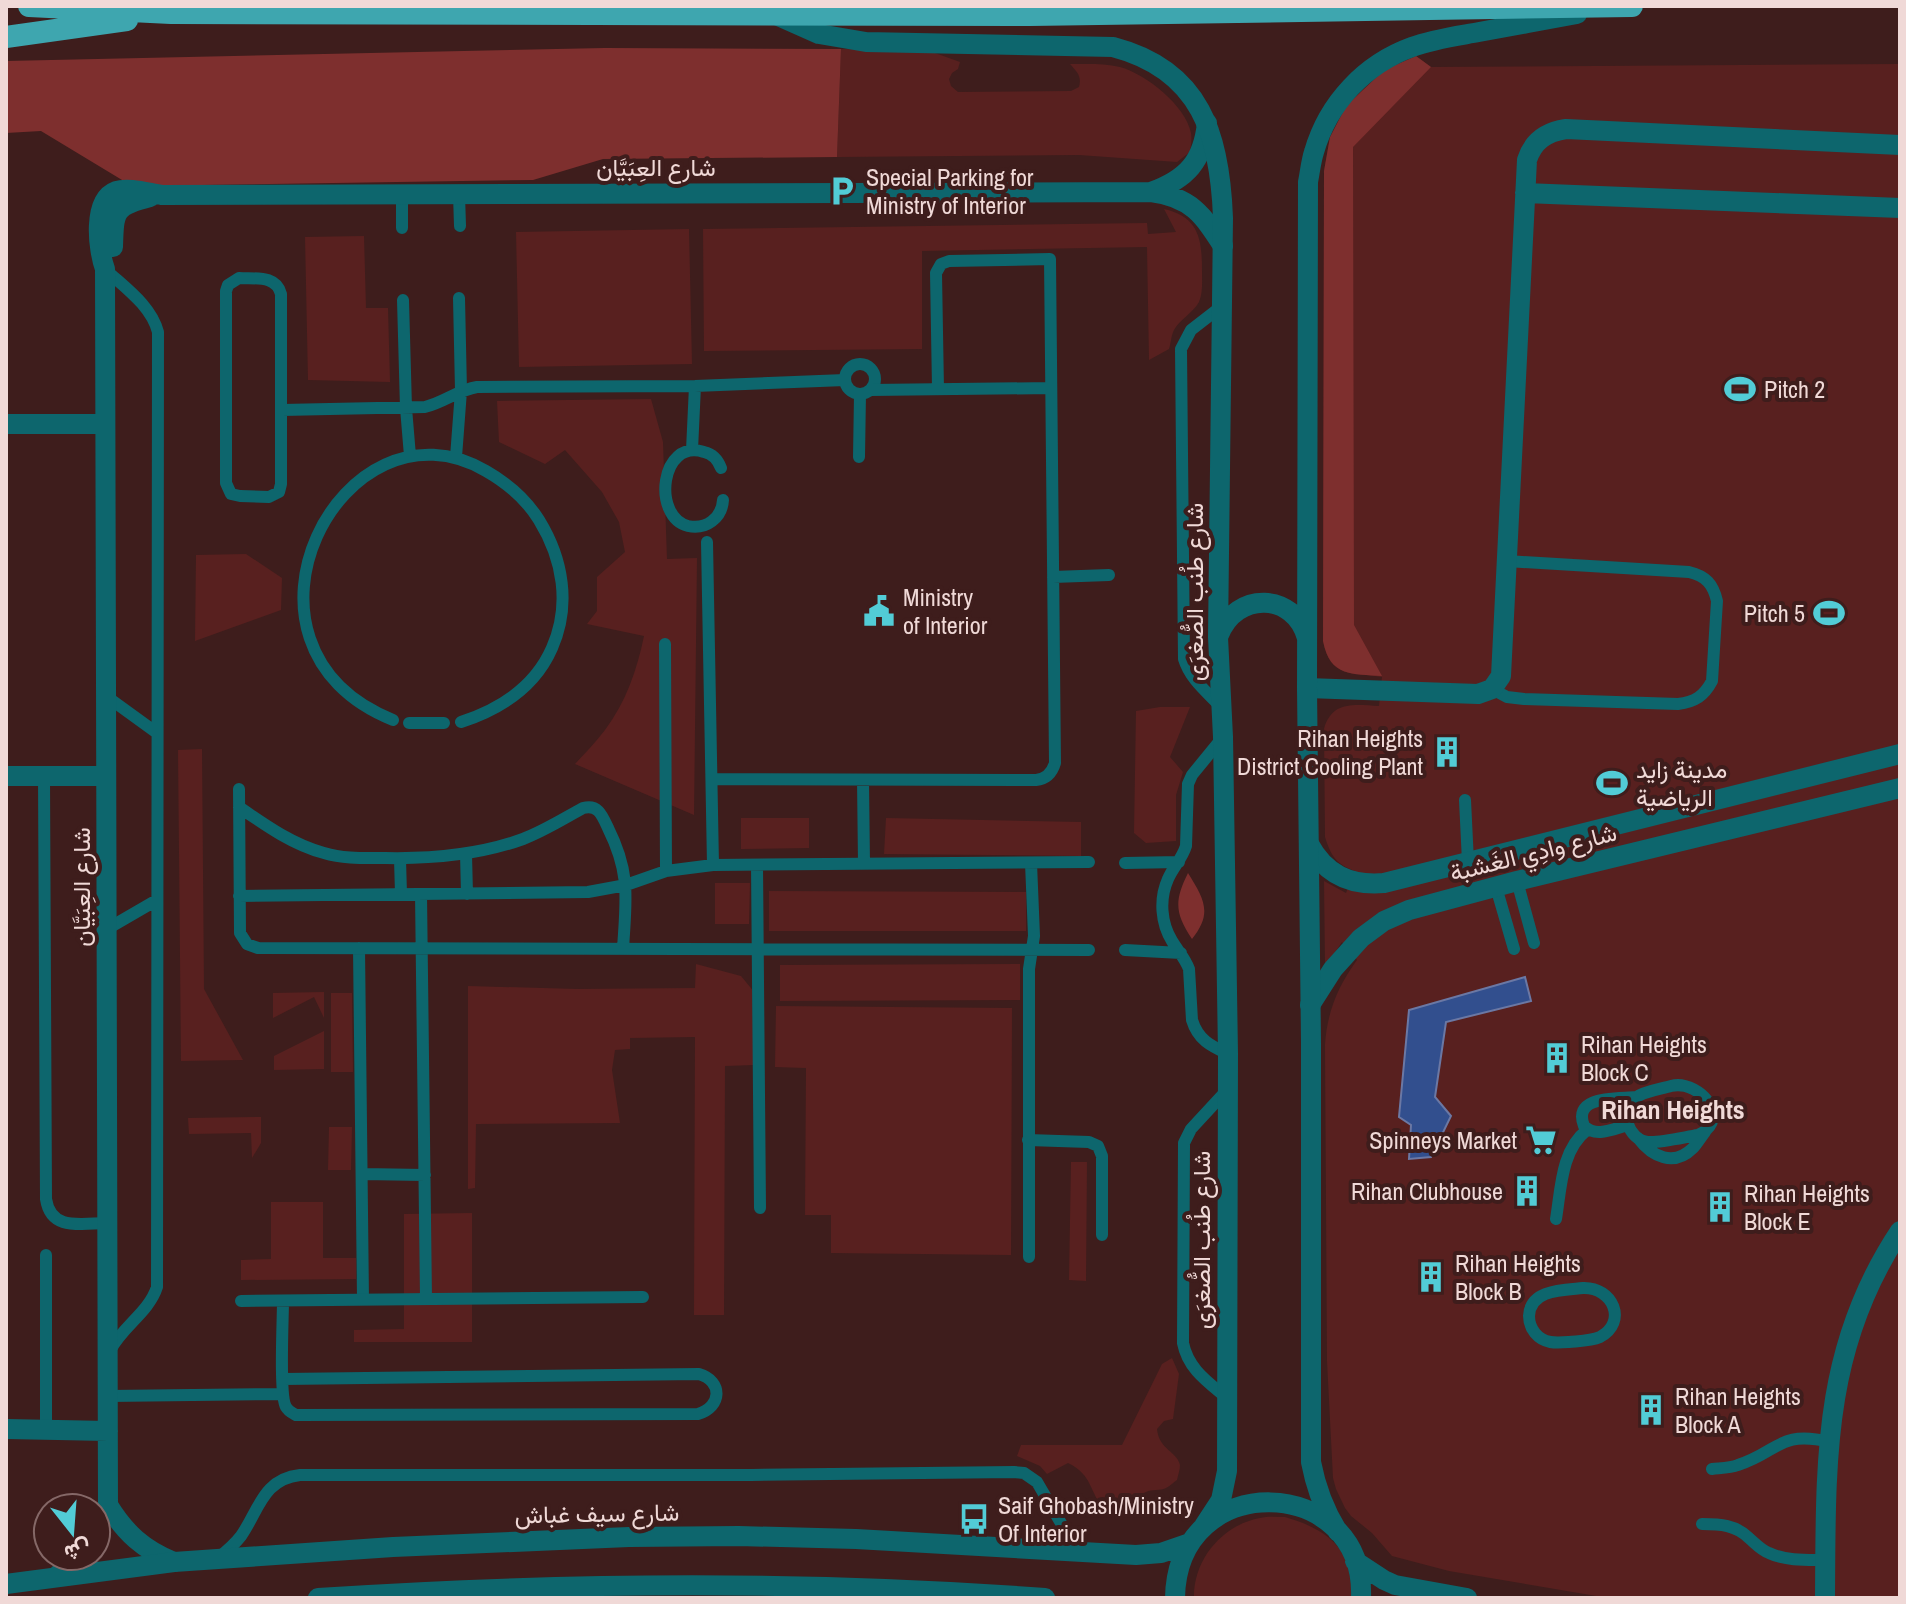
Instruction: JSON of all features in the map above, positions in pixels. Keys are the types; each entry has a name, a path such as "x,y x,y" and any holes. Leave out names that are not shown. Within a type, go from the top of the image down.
{"highway":[{"path":"29,6 171,13 1030,15 1632,6"},
{"path":"6,37 171,13"}],"street":[{"path":"1361,1598 1360,1575 1355,1561 1323,1506 1311,1462 1308,182 1314,152 1325,124 1341,99 1361,77 1386,59 1414,46 1443,39 1616,6"},
{"name":"شارع طُنب الصُّغرَى","path":"774,14 819,34 866,42 1113,47 1143,57 1170,73 1191,96 1207,123 1220,179 1223,218 1218,637 1223,737 1228,1089 1227,1471 1221,1500 1204,1526"},
{"name":"شارع العِبَيَّان","path":"1151,192 1180,178 1191,167 1200,154 1207,123"},
{"path":"1307,688 1478,694 1492,689 1501,676 1527,160 1535,144 1549,133 1566,129 1900,145"},
{"name":"شارع العِبَيَّان","path":"108,1492 105,269 112,250 114,219 118,212 128,203 162,195 1151,192 1164,193 1189,204 1208,222 1223,246"},
{"path":"1525,193 1900,208"},
{"path":"6,424 105,424"},
{"path":"1218,637 1230,615 1252,603 1265,602 1289,610 1305,630 1308,642"},
{"name":"شارع وادِي الغَشبة","path":"1309,844 1314,855 1342,878 1370,884 1384,883 1900,754"},
{"path":"6,776 106,776"},
{"name":"شارع وادِي الغَشبة","path":"1310,1005 1346,952 1372,929 1409,910 1900,788"},
{"path":"1825,1598 1825,1500 1838,1377 1851,1326 1866,1290 1900,1231"},
{"path":"6,1429 108,1431"},
{"path":"1175,1598 1182,1556 1190,1543 1204,1526 1232,1509 1265,1501 1281,1502 1305,1509 1338,1532"},
{"path":"112,1512 142,1546 174,1562"},
{"name":"شارع سيف غباش","path":"6,1584 174,1562 453,1543 645,1536 856,1539 1149,1555 1190,1543"},
{"path":"1355,1561 1395,1585 1467,1598"},
{"path":"56,1577 61,1572"},
{"path":"318,1598 490,1588 656,1584 787,1585 1045,1598"}],"lane":[{"path":"402,194 402,228"},
{"path":"459,194 460,226"},
{"path":"712,779 1036,780 1049,775 1055,763 1050,259 949,261 941,264 936,273 938,389"},
{"path":"105,269 148,310 158,332 157,1287 148,1306 117,1337 107,1355"},
{"path":"239,278 268,279 279,287 282,410 279,492 269,497 231,494 226,483 226,291 228,285 239,278"},
{"path":"456,457 461,391 459,298"},
{"path":"403,300 410,456"},
{"path":"1222,306 1191,330 1181,349 1184,659 1195,680 1222,708"},
{"path":"859,457 865,392 874,385 873,372 862,364 850,368 845,380 853,392 865,392 938,389 1051,388"},
{"path":"282,410 434,405 461,391 477,387 695,386 845,380"},
{"path":"692,450 695,386"},
{"path":"721,468 718,461 702,451 683,452 669,465 667,504 676,520 693,527 711,523 718,516 723,500"},
{"path":"393,720 356,701 326,672 308,634 304,614 306,572 320,530 347,492 386,465 410,456 442,454 477,465 498,478 534,512 547,532 556,555 564,603 560,627 540,670 505,703 484,715 461,722"},
{"path":"707,542 713,865"},
{"path":"1492,689 1507,697 1524,699 1678,704 1699,698 1712,681 1717,601 1709,581 1699,574 1507,561"},
{"path":"1053,577 1109,575"},
{"path":"665,644 666,871"},
{"path":"106,696 157,733"},
{"path":"409,723 444,723"},
{"path":"1223,737 1188,784 1186,846 1168,880 1162,903 1166,930 1189,969 1194,1028 1206,1044 1228,1054"},
{"path":"44,776 46,1199 48,1211 55,1219 65,1223 108,1223"},
{"path":"863,780 864,864"},
{"path":"239,789 240,933 252,947 1089,950"},
{"path":"1465,800 1468,862"},
{"path":"239,807 285,836 323,853 353,858 400,859 466,854 493,848 525,839 591,806 599,810 621,857 626,885 623,949"},
{"path":"466,854 467,894"},
{"path":"400,859 401,894"},
{"path":"239,896 588,892 626,885 666,871 713,865 1089,862"},
{"path":"1125,863 1179,862"},
{"path":"1029,1257 1029,969 1034,928 1031,863"},
{"path":"757,865 760,1208"},
{"path":"1517,881 1534,943"},
{"path":"1496,887 1514,949"},
{"path":"421,894 426,1299"},
{"path":"107,929 157,900"},
{"path":"359,948 363,1300"},
{"path":"1125,950 1181,953"},
{"path":"1628,1125 1599,1133 1587,1130 1581,1120 1583,1109 1592,1101 1636,1097 1671,1086 1685,1086 1698,1092 1709,1103 1713,1114 1710,1126 1686,1153 1670,1158 1654,1155 1626,1120 1628,1107 1636,1097"},
{"path":"1227,1398 1193,1368 1183,1343 1184,1143 1187,1135 1228,1089"},
{"path":"1556,1219 1568,1154 1575,1141 1587,1130"},
{"path":"1638,1138 1647,1142 1705,1132"},
{"path":"1028,1140 1089,1142 1098,1146 1102,1156 1102,1235"},
{"path":"362,1174 425,1175"},
{"path":"46,1255 46,1430"},
{"path":"1583,1288 1597,1289 1610,1298 1614,1314 1609,1330 1594,1339 1557,1343 1537,1336 1532,1330 1529,1316 1530,1308 1539,1296 1583,1288"},
{"path":"241,1301 643,1297"},
{"path":"283,1301 283,1379 283,1394 287,1409 296,1415 698,1414 710,1409 716,1395 711,1380 699,1374 283,1379"},
{"path":"108,1396 283,1394"},
{"path":"1712,1469 1737,1465 1780,1442 1795,1438 1830,1442"},
{"path":"217,1559 239,1538 267,1490 282,1479 300,1475 1014,1472 1024,1473 1037,1482 1065,1530 1082,1552"},
{"path":"1702,1524 1734,1527 1768,1553 1784,1558 1825,1560"}],"shaded area":[{"path":"605,48 841,49 837,157 603,159 533,180 132,186 41,131 6,133 6,61"},
{"path":"841,49 924,49 960,62 949,79 958,92 1071,91 1079,87 1080,80 1070,64 1120,67 1141,76 1173,102 1188,123 1190,152 1177,162 1079,155 837,157"},
{"name":"مدينة زايد الرياضية","path":"1416,56 1431,67 1900,64 1900,1598 1608,1598 1449,1571 1392,1556 1372,1533 1351,1516 1336,1489 1327,1361 1325,1045 1335,1000 1357,960 1342,942 1325,967 1324,881 1346,893 1355,871 1335,858 1325,837 1324,729 1333,713 1346,706 1379,706 1382,677 1337,668 1326,653 1323,641 1324,171 1330,137"},
{"path":"1416,56 1431,67 1353,147 1354,625 1382,676 1361,675 1337,667 1326,653 1323,641 1324,171 1330,137 1346,106 1384,70"},
{"path":"1164,209 1185,218 1196,231 1202,259 1202,291 1196,306 1174,330 1169,349 1149,360 1147,247 922,251 922,349 704,351 703,229 1147,223 1148,234 1176,232"},
{"path":"689,229 692,364 519,367 516,232"},
{"path":"364,236 366,308 388,308 390,382 308,380 305,237"},
{"path":"651,399 663,442 667,559 697,558 694,815 575,764 602,734 625,697 644,636 587,624 597,611 597,577 625,552 619,522 602,492 565,450 545,464 499,442 497,401"},
{"path":"246,554 282,578 281,610 195,641 196,555"},
{"path":"1190,707 1170,757 1183,772 1176,795 1176,841 1146,843 1134,833 1136,711"},
{"path":"202,749 204,989 243,1060 181,1061 178,750"},
{"path":"741,818 809,818 809,848 741,849"},
{"path":"886,818 1081,822 1081,856 884,854"},
{"path":"1188,873 1204,906 1199,930 1192,939 1178,907 1180,891"},
{"path":"715,883 750,883 749,924 715,924"},
{"path":"769,891 1026,892 1026,931 769,931"},
{"path":"696,964 741,976 755,993 754,1065 725,1066 724,1315 694,1315 695,1037 630,1038 630,1049 615,1050 612,1070 620,1123 476,1124 475,1188 468,1189 468,986 695,988"},
{"path":"1020,964 1020,1000 780,1001 780,965"},
{"path":"324,992 324,1018 314,997 273,1018 273,993"},
{"path":"331,993 352,993 353,1072 331,1072"},
{"path":"776,1006 1012,1008 1011,1255 831,1253 831,1215 805,1215 806,1068 775,1067"},
{"path":"324,1031 324,1069 274,1070 274,1056"},
{"path":"261,1117 261,1143 252,1158 251,1133 189,1134 188,1118"},
{"path":"329,1127 352,1127 351,1170 328,1170"},
{"path":"1071,1162 1087,1162 1086,1281 1069,1280"},
{"path":"271,1202 323,1202 323,1258 356,1258 356,1279 241,1280 241,1260 271,1259"},
{"path":"472,1213 472,1342 354,1342 354,1330 404,1329 404,1214"},
{"path":"1172,1358 1179,1374 1173,1419 1164,1421 1157,1429 1161,1442 1180,1465 1177,1480 1167,1487 1146,1492 1122,1511 1105,1511 1086,1478 1068,1463 1047,1474 1040,1466 1017,1456 1021,1445 1122,1445 1162,1364"},
{"path":"1263,1517 1285,1517 1312,1527 1328,1537 1341,1551 1349,1569 1354,1598 1194,1598 1195,1584 1204,1558 1222,1536 1246,1522"}],"water":[{"path":"1525,977 1531,1001 1446,1022 1435,1097 1451,1116 1431,1157 1409,1159 1411,1125 1399,1117 1409,1010"}],"place":[{"name":"Special Parking for Ministry of Interior","path":"842,191"},
{"name":"Pitch 2","path":"1740,389"},
{"name":"Ministry of Interior","path":"879,611"},
{"name":"Pitch 5","path":"1829,613"},
{"name":"Rihan Heights District Cooling Plant","path":"1447,752"},
{"name":"مدينة زايد الرياضية","path":"1612,783"},
{"name":"Rihan Heights Block C","path":"1557,1058"},
{"name":"Spinneys Market","path":"1541,1140"},
{"name":"Rihan Clubhouse","path":"1527,1191"},
{"name":"Rihan Heights Block E","path":"1720,1207"},
{"name":"Rihan Heights Block B","path":"1431,1277"},
{"name":"Rihan Heights Block A","path":"1651,1410"},
{"name":"Saif Ghobash/Ministry Of Interior","path":"974,1519"}],"district":[{"name":"Rihan Heights","path":"1673,1109"}]}
